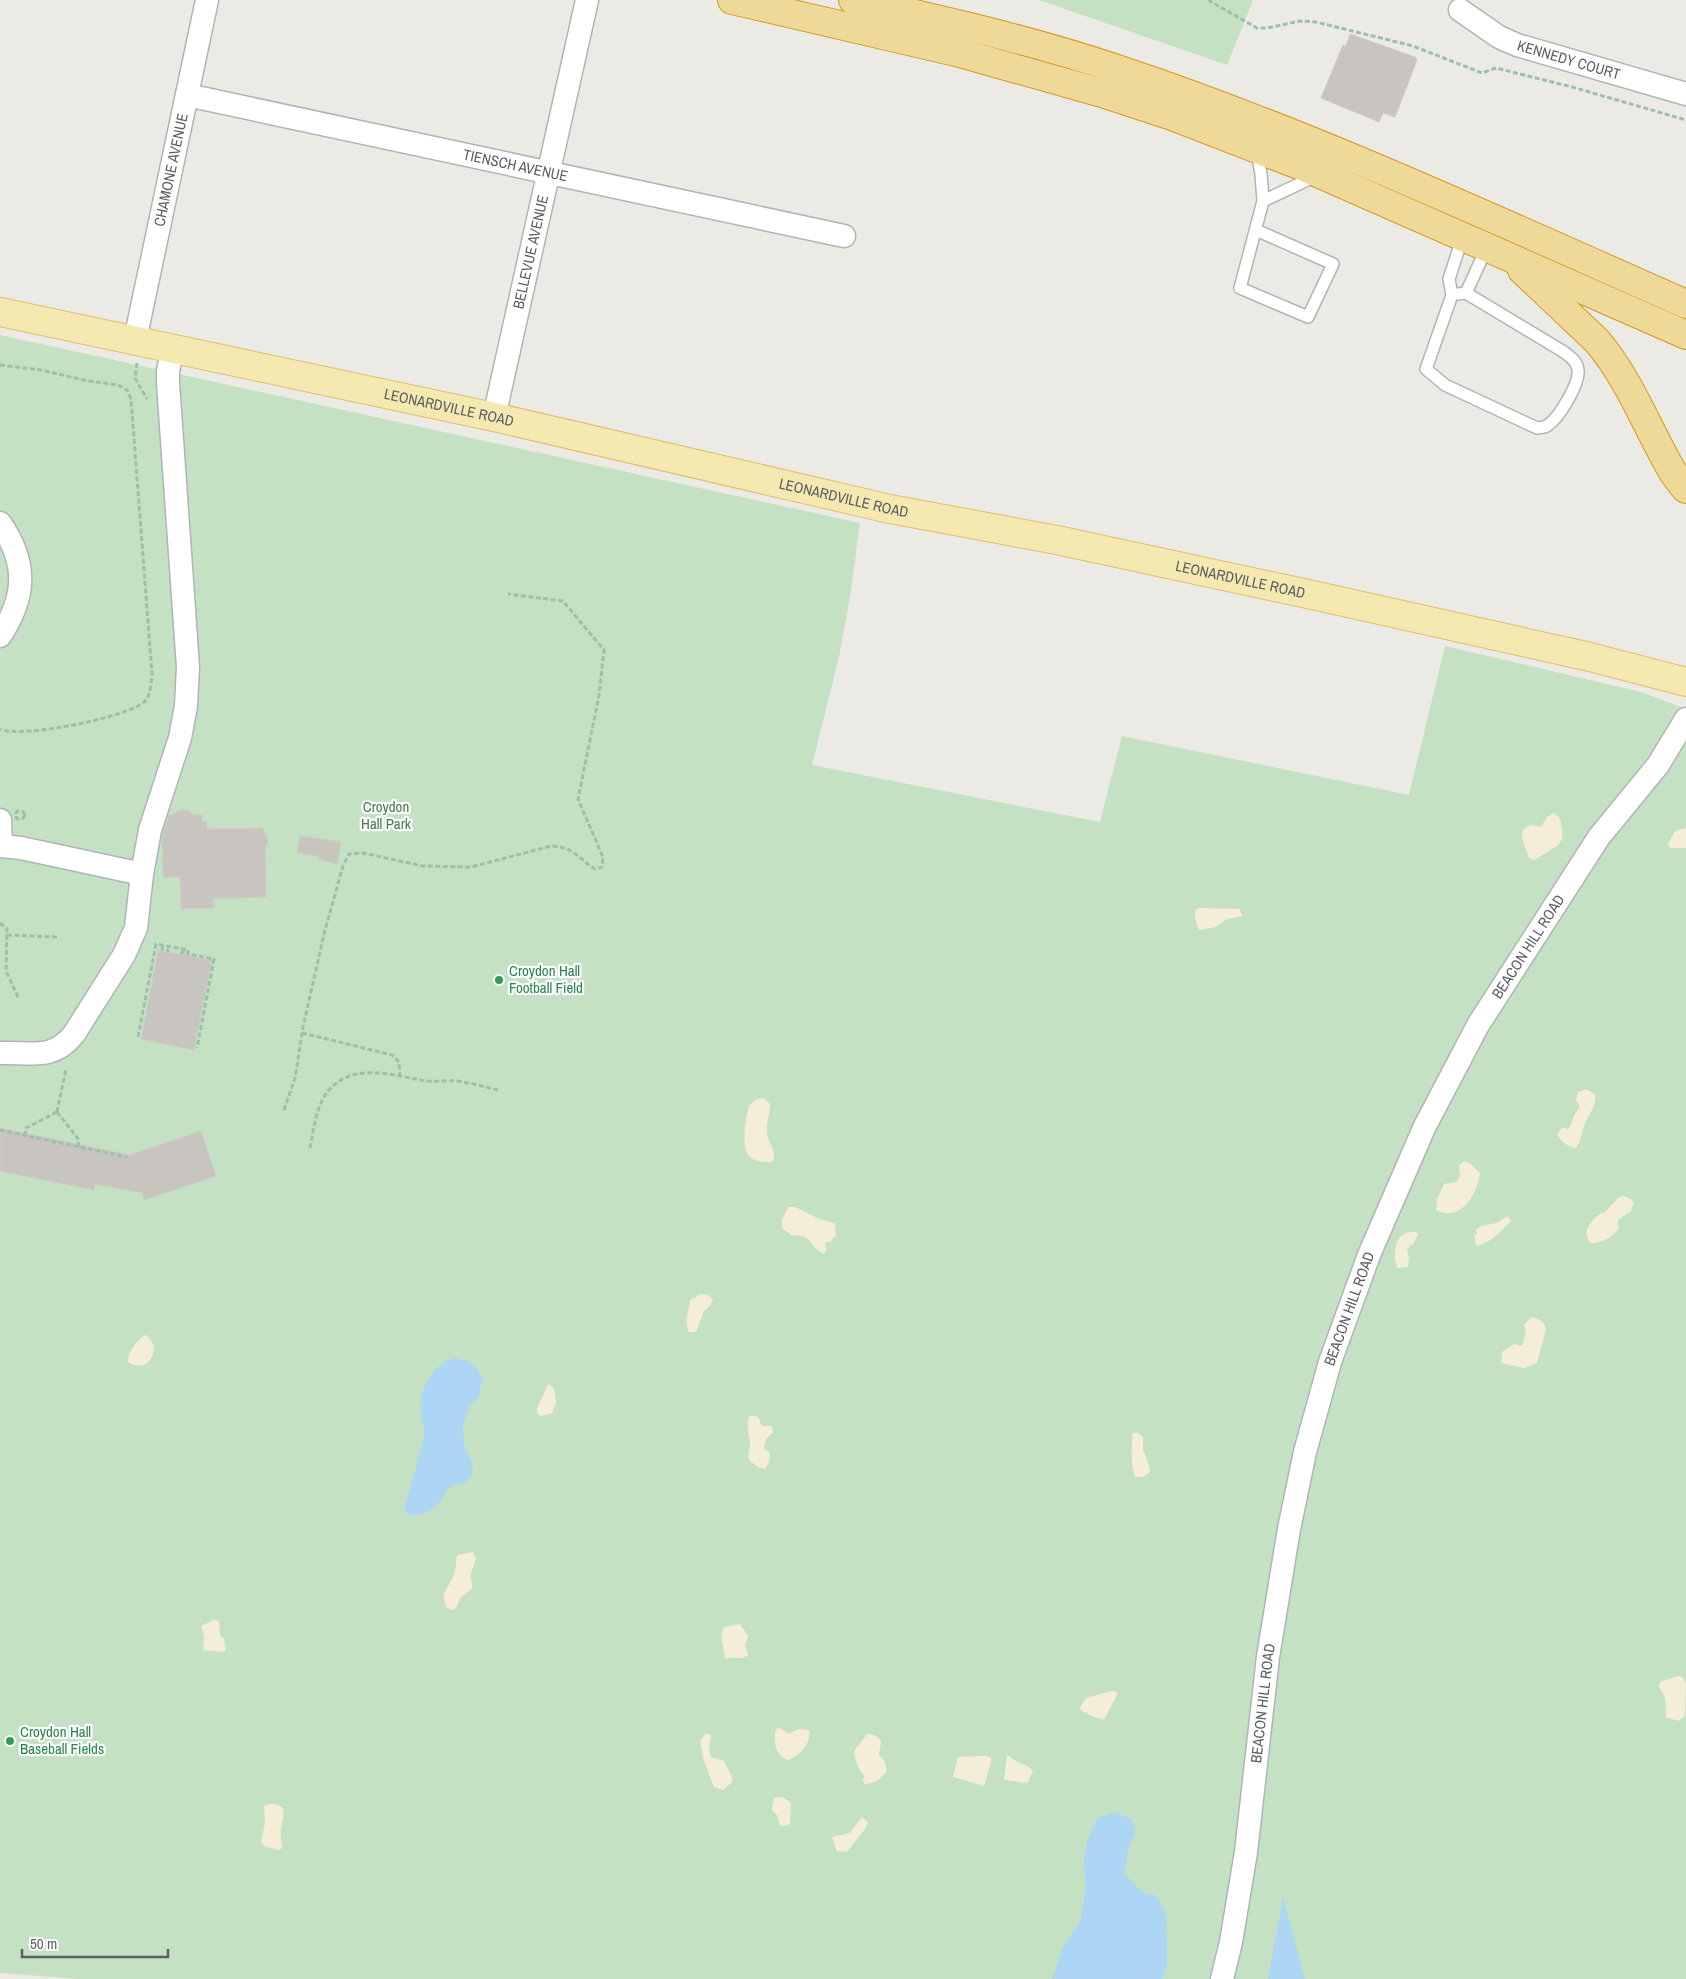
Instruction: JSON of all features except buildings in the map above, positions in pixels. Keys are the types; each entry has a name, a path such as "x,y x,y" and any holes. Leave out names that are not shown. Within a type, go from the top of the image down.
{"highway":[{"path":"732,0 950,51 1021,70 1172,116 1320,174 1686,335"},
{"path":"854,0 1045,47 1115,68 1250,116 1366,164 1686,304"},
{"path":"1485,246 1597,341 1608,354 1633,394 1666,459 1686,488"}],"main road":[{"name":"LEONARDVILLE ROAD","path":"0,312 136,350 173,348 494,417 890,508 1057,540 1327,598 1590,657 1686,682"}],"street":[{"name":"CHAMONE AVENUE","path":"136,350 207,0"},
{"name":"BELLEVUE AVENUE","path":"494,417 587,0"},
{"name":"KENNEDY COURT","path":"1460,10 1499,37 1517,46 1686,94"},
{"name":"TIENSCH AVENUE","path":"187,95 844,236"},
{"path":"0,1053 46,1053 59,1049 74,1034 129,946 138,917 142,874 150,830 180,738 188,687 179,527 168,383 168,371 173,348"},
{"path":"0,523 17,559 21,585 15,611 0,636"},
{"name":"BEACON HILL ROAD","path":"1222,1979 1231,1942 1246,1852 1268,1657 1289,1529 1305,1452 1328,1371 1356,1291 1396,1188 1424,1128 1478,1025 1599,837 1658,765 1686,719"},
{"path":"0,820 0,846 21,848 142,874"}],"lane":[{"path":"1256,148 1261,174 1263,201 1240,288 1308,317 1332,264 1256,230"},
{"path":"1263,201 1320,174"},
{"path":"1466,293 1485,246"},
{"path":"1452,295 1466,293 1564,352 1575,361 1578,370 1578,380 1557,418 1546,427 1537,428 1445,385 1426,369 1452,295 1449,279 1485,246"}],"path":[{"path":"1208,0 1257,28 1300,22 1316,22 1413,46 1482,73 1496,68 1572,87 1686,120"},
{"path":"136,350 135,378 148,403"},
{"path":"0,365 41,370 88,381 118,385 130,393 132,399 152,674 151,688 146,700 125,712 29,732 10,733 0,729"},
{"path":"284,1110 295,1078 302,1034 325,930 343,866 349,854 363,852 423,866 471,867 545,846 556,846 575,852 595,869 602,868 603,857 578,799 599,696 604,650 563,601 508,594"},
{"path":"0,923 6,929 6,971 18,998"},
{"path":"6,935 57,937"},
{"path":"138,1037 156,944 188,950 188,954"},
{"path":"163,946 162,948 168,950 168,952"},
{"path":"181,954 182,952 214,959 197,1048"},
{"path":"302,1034 392,1055 399,1062 400,1075"},
{"path":"57,1112 66,1070"},
{"path":"310,1148 320,1106 325,1095 333,1086 343,1080 362,1074 384,1072 426,1080 456,1081 498,1090"},
{"path":"25,1136 26,1128 57,1112"},
{"path":"57,1112 79,1140 78,1147"},
{"path":"0,1130 127,1157"}],"green space":[{"path":"1039,0 1253,0 1227,65"},
{"name":"Croydon Hall Park","path":"0,335 860,523 850,597 839,657 812,765 1100,822 1122,736 1409,795 1445,646 1641,692 1686,709 1686,1979 79,1979 0,1973"}],"sand":[{"path":"1553,813 1560,820 1563,838 1557,846 1534,860 1529,858 1522,839 1523,830 1530,825 1541,827 1547,817"},
{"path":"1686,828 1686,848 1670,848 1668,844 1675,831"},
{"path":"1199,908 1239,909 1243,916 1227,919 1216,927 1199,930 1195,919 1195,910"},
{"path":"1586,1089 1595,1094 1595,1102 1576,1148 1563,1142 1557,1134 1562,1128 1568,1129 1570,1127 1579,1109 1579,1104 1576,1100 1578,1092"},
{"path":"764,1098 770,1104 767,1129 774,1154 772,1162 755,1160 749,1156 745,1149 744,1136 748,1109 753,1102"},
{"path":"1465,1161 1480,1173 1479,1181 1472,1197 1460,1210 1453,1213 1436,1210 1437,1199 1444,1184 1456,1182 1460,1176 1459,1165"},
{"path":"1623,1196 1634,1202 1631,1211 1618,1220 1619,1228 1610,1237 1603,1241 1591,1243 1587,1234 1588,1226 1618,1198"},
{"path":"788,1207 795,1207 819,1219 835,1223 836,1235 830,1242 826,1242 825,1246 827,1249 824,1254 804,1237 792,1236 782,1228 782,1220"},
{"path":"1508,1216 1511,1221 1499,1233 1485,1243 1476,1245 1474,1236 1477,1234 1476,1230 1481,1226 1497,1223"},
{"path":"1416,1232 1418,1234 1414,1243 1407,1249 1409,1257 1408,1267 1398,1268 1395,1255 1398,1240 1405,1233"},
{"path":"701,1294 708,1295 713,1300 704,1311 696,1332 689,1332 687,1320 690,1300"},
{"path":"1531,1317 1540,1320 1546,1329 1537,1363 1524,1368 1501,1363 1502,1352 1514,1344 1522,1346 1526,1331 1524,1325"},
{"path":"146,1335 151,1340 153,1347 151,1359 141,1366 128,1362 129,1354 134,1346"},
{"path":"548,1384 554,1388 556,1403 552,1413 541,1416 537,1413 537,1409"},
{"path":"749,1416 758,1417 762,1426 772,1426 773,1432 766,1439 764,1449 770,1453 769,1462 765,1469 758,1467 749,1460"},
{"path":"1133,1433 1138,1433 1143,1437 1143,1449 1150,1469 1149,1473 1142,1477 1135,1477 1132,1455"},
{"path":"473,1552 476,1559 470,1576 472,1589 460,1599 455,1609 447,1608 444,1595 456,1567 457,1555"},
{"path":"214,1620 219,1621 220,1635 224,1639 226,1650 223,1652 203,1650 204,1636 201,1626"},
{"path":"740,1624 748,1636 745,1645 748,1655 743,1658 725,1658 721,1634 724,1627"},
{"path":"1678,1676 1683,1677 1686,1684 1685,1716 1678,1721 1666,1717 1665,1698 1659,1686 1660,1682"},
{"path":"1112,1691 1117,1692 1117,1695 1104,1720 1079,1709 1086,1698"},
{"path":"779,1728 789,1734 798,1729 809,1730 808,1740 804,1749 788,1760 780,1755 776,1747 775,1733 776,1729"},
{"path":"706,1733 711,1735 709,1750 711,1757 724,1761 732,1777 732,1782 723,1790 714,1787 703,1758 700,1741"},
{"path":"868,1733 878,1737 881,1742 879,1754 885,1762 887,1771 872,1783 864,1784 863,1779 865,1777 857,1765 854,1751"},
{"path":"986,1756 991,1758 991,1763 984,1786 953,1777 958,1757"},
{"path":"1007,1756 1033,1771 1027,1783 1004,1780"},
{"path":"774,1798 784,1798 791,1803 790,1824 780,1825 777,1815 772,1810"},
{"path":"269,1804 280,1806 284,1812 281,1833 282,1848 279,1850 264,1846 261,1842 265,1823 264,1806"},
{"path":"862,1817 868,1822 865,1829 847,1852 837,1851 832,1837 850,1833"}],"water":[{"path":"455,1358 472,1364 483,1378 478,1398 470,1405 463,1425 464,1446 473,1463 472,1473 466,1482 452,1485 448,1488 435,1507 420,1515 410,1514 405,1512 405,1506 424,1438 421,1405 424,1387 433,1372 447,1361"},
{"path":"1114,1812 1132,1819 1135,1831 1128,1851 1124,1873 1143,1893 1155,1895 1166,1913 1167,1963 1162,1979 1052,1979 1063,1947 1081,1919 1086,1885 1083,1867 1087,1842 1097,1819"},
{"path":"1283,1897 1305,1979 1268,1979"}],"place":[{"name":"Croydon Hall Football Field","path":"499,980"},
{"name":"Croydon Hall Baseball Fields","path":"10,1741"}]}
